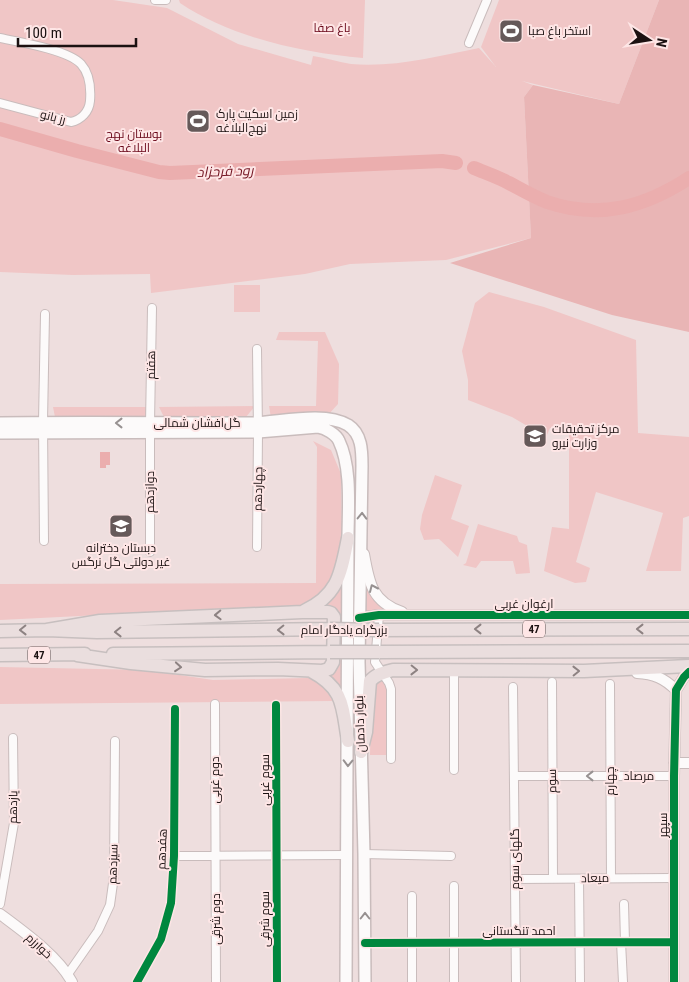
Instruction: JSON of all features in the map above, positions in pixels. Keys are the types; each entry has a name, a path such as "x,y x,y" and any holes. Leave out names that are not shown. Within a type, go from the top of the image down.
{"highway":[{"path":"302,612 321,602 334,587 340,575 348,538"},
{"path":"47,630 100,621 302,612 328,612 332,613 334,617 332,667 329,670 205,670 131,663 77,655"},
{"name":"بزرگراه یادگار امام","path":"0,631 689,629"},
{"name":"بزرگراه یادگار امام","path":"0,655 689,651"},
{"path":"361,752 366,732 370,681 382,673 393,670 611,670 689,666"},
{"path":"311,671 330,684 340,697 348,741"}],"main road":[{"name":"گل‌افشان شمالی","path":"258,427 328,419 347,425 357,433 362,448 362,466"},
{"name":"گل‌افشان شمالی","path":"0,423 43,428 325,428 339,440 346,467"},
{"name":"گل‌افشان شمالی","path":"0,433 43,428"},
{"path":"346,467 362,466"},
{"name":"بلوار دادمان","path":"362,466 359,721 364,854 365,982"},
{"name":"بلوار دادمان","path":"346,467 348,538 346,982"}],"street":[{"path":"155,0 166,0"},
{"path":"469,43 487,0"},
{"name":"رز بانو","path":"0,38 72,57 81,64 90,84 88,108 81,118 76,121 71,122 0,103"},
{"name":"هفتم","path":"150,428 152,308"},
{"path":"44,541 45,314"},
{"name":"چهاردهم","path":"257,349 257,547"},
{"name":"دوازدهم","path":"150,428 150,552"},
{"name":"ارغوان غربی","path":"362,540 367,574 376,596 388,607 410,615"},
{"path":"379,615 375,662 391,689 391,759"},
{"name":"ارغوان غربی","path":"359,618 379,615 689,615"},
{"path":"454,670 454,770"},
{"path":"611,670 661,677 668,681 676,690 689,672"},
{"name":"سوم","path":"552,682 553,879"},
{"name":"چهارم","path":"610,684 611,878"},
{"name":"گلهای سوم","path":"513,687 516,982"},
{"name":"سپهر","path":"674,982 676,690"},
{"name":"دوم غربی","path":"215,704 215,856"},
{"name":"سوم غربی","path":"276,705 276,856"},
{"name":"هفدهم","path":"137,982 161,939 171,903 174,856 175,709"},
{"name":"یازدهم","path":"0,904 14,823 13,738"},
{"name":"سیزدهم","path":"70,978 98,932 110,905 114,876 115,741"},
{"path":"674,763 689,763"},
{"name":"مرصاد","path":"515,776 674,776"},
{"path":"364,854 451,856"},
{"path":"174,856 346,855"},
{"name":"دوم شرقی","path":"215,856 216,982"},
{"name":"سوم شرقی","path":"276,856 277,982"},
{"name":"میعاد","path":"515,879 674,878"},
{"path":"579,879 580,982"},
{"path":"454,886 454,982"},
{"path":"412,896 412,982"},
{"path":"623,982 624,904"},
{"name":"خوارزم","path":"0,914 32,938 70,978"},
{"name":"احمد تنگستانی","path":"365,943 674,942"}],"green space":[{"name":"بوستان نهج البلاغه","path":"0,0 113,0 167,8 238,44 311,65 313,56 351,64 367,65 399,63 479,48 496,67 481,47 499,0 659,0 619,104 522,81 533,85 524,97 531,238 446,260 350,264 305,274 151,293 150,274 73,275 0,272"},
{"name":"باغ صفا","path":"179,0 365,0 363,58 316,52 244,34 200,15 180,3"},
{"path":"234,285 260,285 260,312 234,312"},
{"path":"489,292 544,307 636,340 638,433 689,437 689,516 683,518 681,571 646,571 663,513 596,492 576,562 590,568 586,582 575,583 544,571 552,527 569,529 569,433 550,428 546,437 512,417 468,400 468,380 462,351 475,303"},
{"path":"279,332 325,332 339,364 338,404 328,415 271,418 269,406 316,406 318,341 276,340"},
{"path":"255,406 246,417 164,417 159,407"},
{"path":"53,407 147,407 145,418 55,417"},
{"path":"313,441 331,450 341,474 342,545 332,582 321,596 303,605 0,620 0,584 316,583 317,447"},
{"path":"435,475 462,485 451,519 469,526 458,557 439,539 424,540 420,529 422,515"},
{"path":"478,524 517,536 519,542 527,545 530,573 516,574 513,561 481,561 476,568 463,565 466,563"},
{"path":"364,569 395,612 364,613"},
{"path":"342,578 345,622 338,622 337,610 335,608 321,608"},
{"path":"341,659 345,659 344,705 325,675 336,669"},
{"path":"0,667 146,670 213,680 308,678 329,686 337,697 333,701 0,704"},
{"path":"382,679 388,688 388,755 370,755 371,708 375,682"}],"shaded area":[{"path":"659,0 689,0 689,332 612,315 450,263 531,238 524,97 533,85 619,104"},
{"path":"100,452 110,452 110,465 106,465 106,468 100,468"}],"waterway":[{"name":"رود فرحزاد","path":"0,129 77,151 159,172 170,173 442,161 456,163"},
{"name":"رود فرحزاد","path":"474,168 547,202 585,210 621,208 638,203 656,197 689,178"}],"cycle path":[{"path":"359,618 379,615 689,615"},
{"path":"674,982 676,690 689,672"},
{"path":"276,705 277,982"},
{"path":"137,982 161,939 171,903 174,856 175,709"},
{"path":"365,943 674,942"}],"place":[{"name":"استخر باغ صبا","path":"511,31"},
{"name":"زمین اسکیت پارک نهج‌البلاغه","path":"198,121"},
{"name":"مرکز تحقیقات وزارت نیرو","path":"535,436"},
{"name":"دبستان دخترانه غیر دولتی گل نرگس","path":"121,526"}]}
